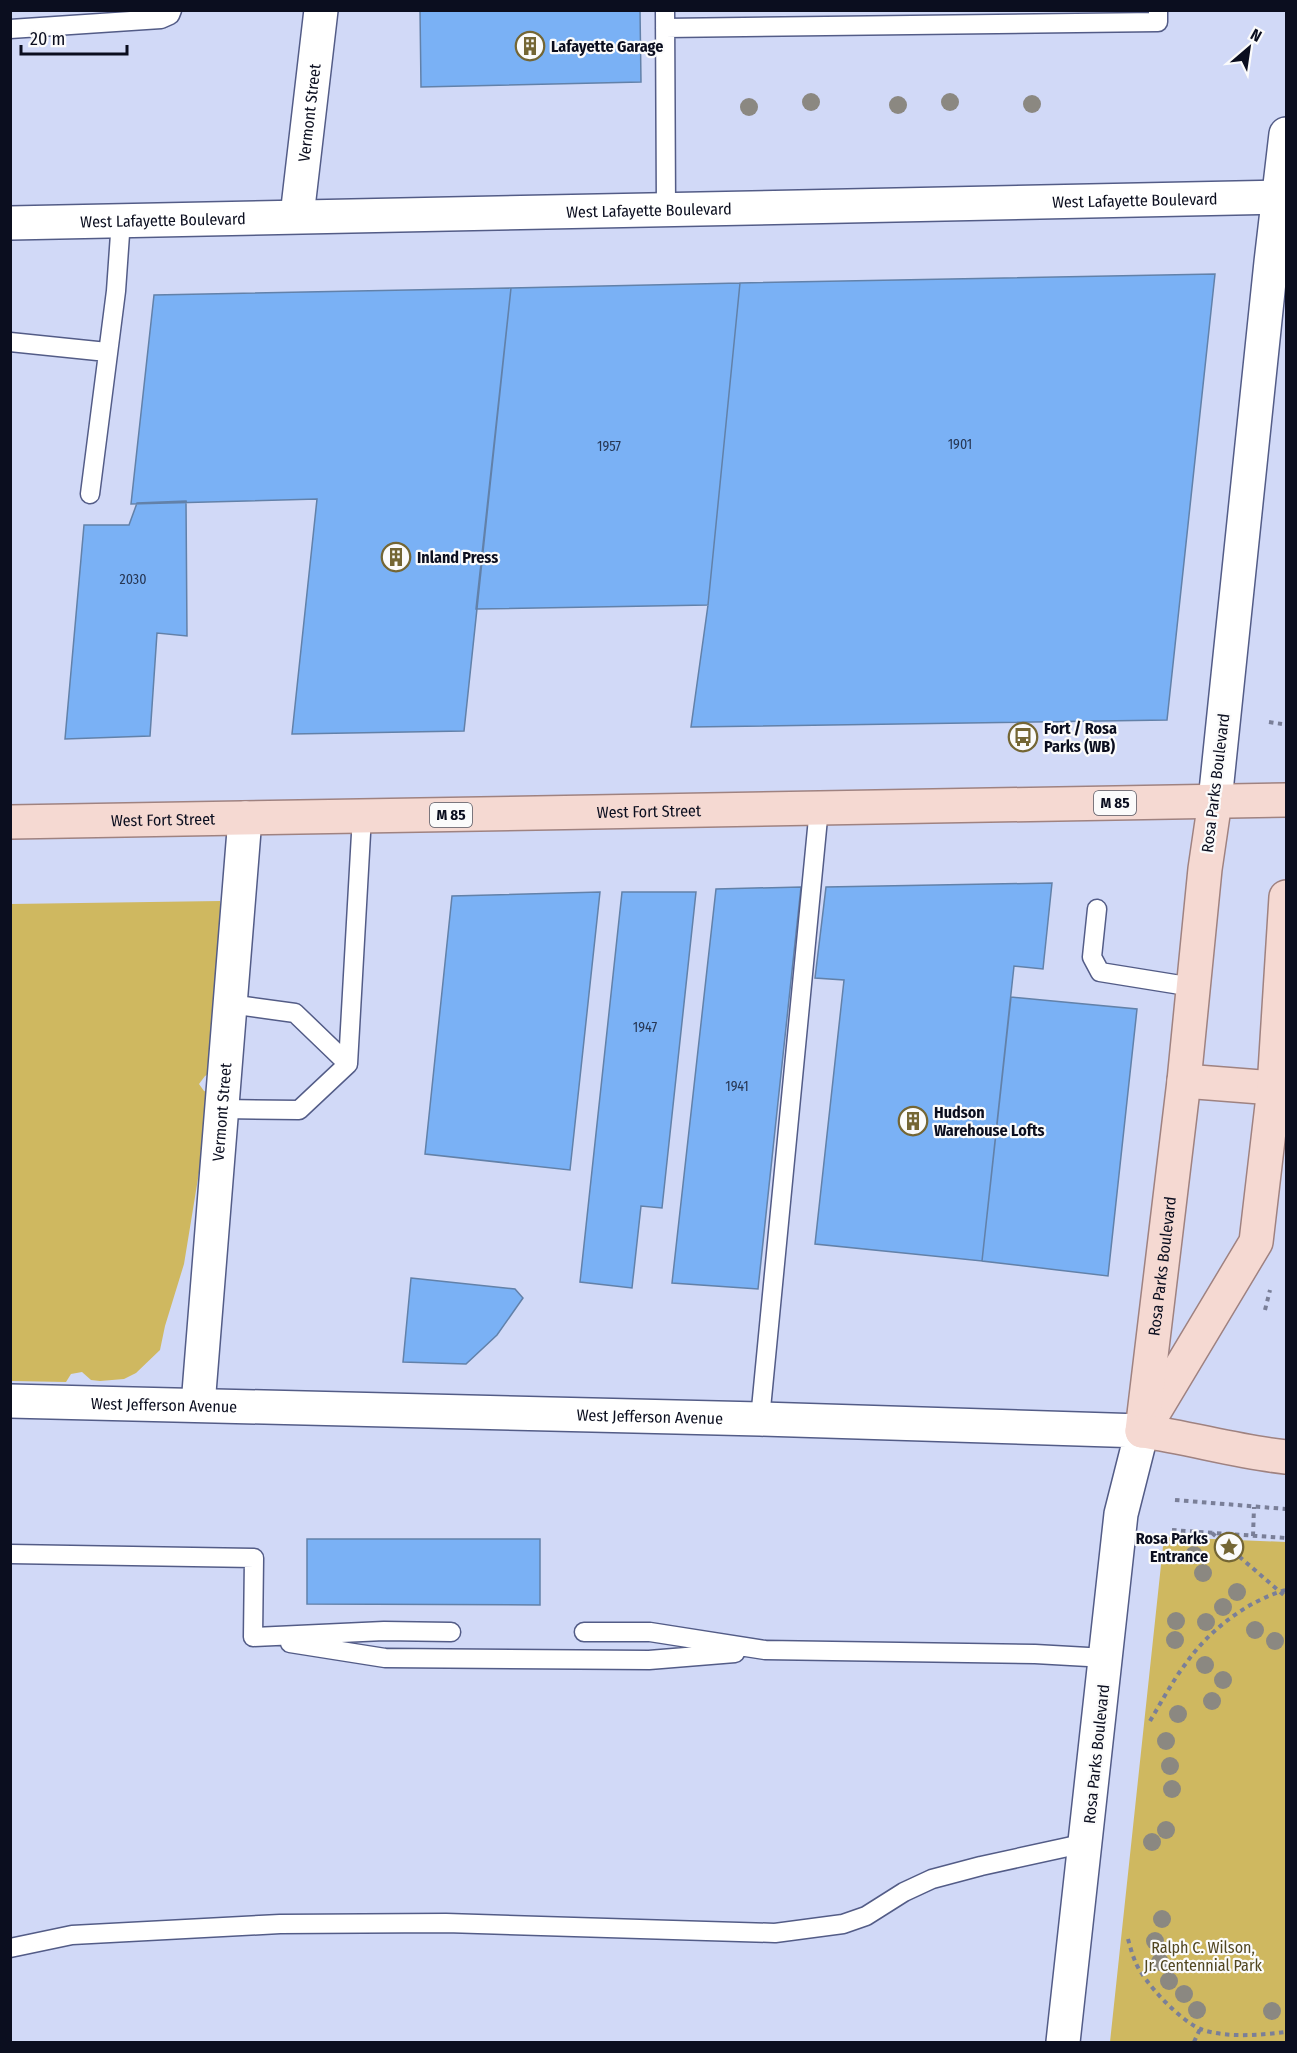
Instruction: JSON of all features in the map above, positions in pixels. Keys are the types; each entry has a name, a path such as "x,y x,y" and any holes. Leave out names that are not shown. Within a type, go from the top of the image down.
{"main road":[{"name":"West Fort Street","path":"10,822 1287,800"},
{"name":"Rosa Parks Boulevard","path":"1142,1431 1184,1082 1205,869 1215,801"},
{"name":"Rosa Parks Boulevard","path":"1142,1431 1256,1242 1274,1088 1287,897"},
{"path":"1184,1082 1274,1088"},
{"name":"West Jefferson Avenue","path":"1142,1431 1185,1438 1234,1450 1287,1458"}],"street":[{"name":"Vermont Street","path":"297,216 321,10"},
{"name":"Rosa Parks Boulevard","path":"1215,801 1287,134"},
{"name":"West Lafayette Boulevard","path":"10,223 1282,197"},
{"name":"Vermont Street","path":"198,1404 245,818"},
{"name":"West Jefferson Avenue","path":"10,1401 198,1404 1142,1431"},
{"name":"Rosa Parks Boulevard","path":"1063,2043 1121,1514 1142,1431"}],"lane":[{"path":"10,29 161,19 170,15 172,10"},
{"path":"666,209 665,19 1158,22 1158,10"},
{"path":"90,494 116,291 121,220"},
{"path":"10,342 108,352"},
{"path":"760,1419 819,808"},
{"path":"222,1109 299,1110 348,1064 362,816"},
{"path":"1097,909 1092,957 1100,972 1193,987"},
{"path":"230,1004 295,1013 348,1064"},
{"path":"10,1554 254,1558 253,1637"},
{"path":"253,1637 384,1631 451,1632"},
{"path":"584,1632 650,1632 765,1650"},
{"path":"253,1637 386,1658 649,1660 765,1650 1035,1654 1106,1658"},
{"path":"10,1948 72,1935 280,1924 446,1923 776,1933 843,1924 866,1916 904,1892 932,1880 981,1866 1086,1843"}],"path":[{"path":"1269,722 1282,724"},
{"path":"1175,1500 1287,1509"},
{"path":"1253,1536 1254,1507"},
{"path":"1172,1530 1287,1539"},
{"path":"1211,1532 1287,1597"},
{"path":"1150,1721 1188,1660 1208,1638 1237,1614 1260,1600 1287,1590"},
{"path":"1128,1939 1135,1963 1151,1986 1180,2015 1200,2029 1241,2035 1287,2032"},
{"path":"1194,2043 1200,2029"}],"green space":[{"path":"220,901 214,1071 205,1076 199,1084 204,1091 212,1093 184,1264 160,1350 136,1373 124,1379 91,1380 82,1372 71,1374 66,1382 11,1381 11,904"},
{"name":"Ralph C. Wilson, Jr. Centennial Park","path":"1164,1537 1286,1542 1286,2042 1110,2042"}],"building":[{"name":"Lafayette Garage","path":"420,10 640,10 641,82 421,87"},
{"path":"1215,274 1167,720 691,727 708,605 740,283"},
{"path":"740,283 708,605 476,609 511,288"},
{"name":"Inland Press","path":"511,288 464,731 292,734 317,499 131,504 154,295"},
{"path":"186,501 187,636 157,633 150,736 65,739 84,525 129,525 137,503"},
{"name":"Hudson Warehouse Lofts","path":"1052,883 1043,969 1014,966 982,1261 815,1244 844,980 815,978 826,887"},
{"path":"801,887 758,1289 672,1283 716,889"},
{"path":"600,892 570,1170 425,1154 452,896"},
{"path":"622,892 696,892 662,1208 641,1206 632,1288 580,1282"},
{"path":"1011,997 1137,1009 1108,1276 982,1261"},
{"path":"411,1278 515,1289 523,1298 497,1335 466,1364 403,1362"},
{"path":"307,1539 540,1539 540,1605 307,1604"}],"place":[{"name":"Lafayette Garage","path":"530,46"},
{"name":"Inland Press","path":"396,557"},
{"name":"Fort / Rosa Parks (WB)","path":"1023,737"},
{"name":"Hudson Warehouse Lofts","path":"913,1121"},
{"name":"Rosa Parks Entrance","path":"1229,1547"}]}
